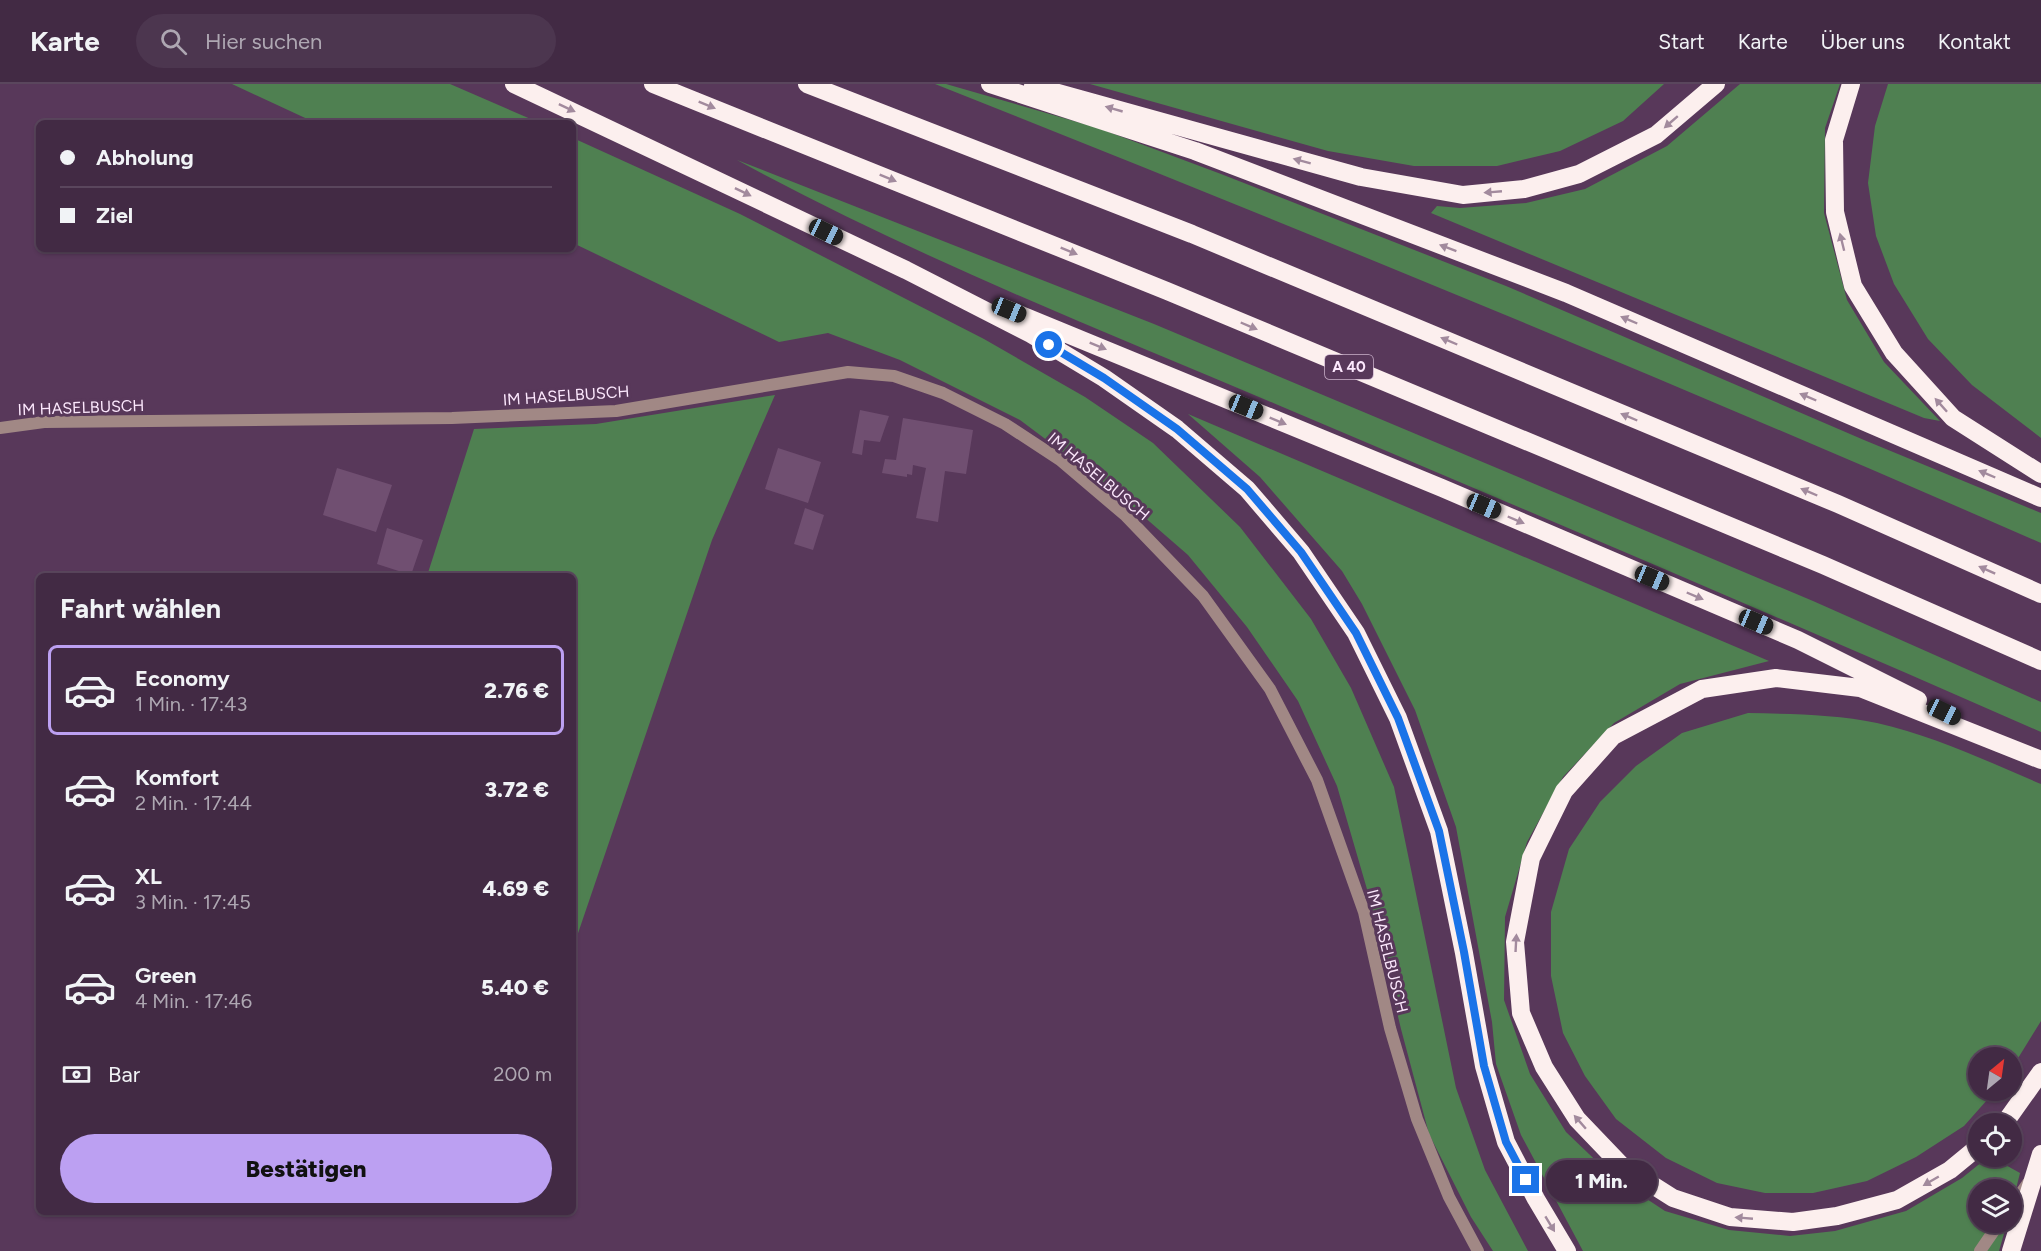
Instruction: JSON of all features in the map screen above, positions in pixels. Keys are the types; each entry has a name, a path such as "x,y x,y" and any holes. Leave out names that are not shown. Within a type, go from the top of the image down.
{"highway":[{"path":"514,84 906,270 1031,334 1104,378 1177,429 1247,489 1301,552 1350,624 1398,718 1439,831 1484,1066 1506,1142 1567,1251"},
{"name":"A 40","path":"653,84 1178,296 1813,561 2041,661"},
{"path":"807,84 1192,234 1838,504 2041,594"},
{"path":"990,84 1195,151 1566,293 2041,498"},
{"path":"1025,84 1361,177 1463,195 1524,189 1579,174 1656,135 1716,84"},
{"path":"1851,84 1834,140 1834,212 1853,286 1894,353 1953,418 2041,474"},
{"path":"906,270 1051,327 1398,470 1798,640 2034,757"},
{"path":"1968,1155 1950,1170 1897,1200 1837,1216 1794,1222 1730,1217 1672,1198 1622,1165 1577,1119 1544,1067 1521,1013 1515,942 1531,858 1564,791 1613,736 1702,689 1776,678 1860,688 2034,757"},
{"path":"2012,1113 2041,1072"},
{"path":"2011,1251 2041,1154"}],"street":[{"name":"IM HASELBUSCH","path":"0,428 44,422 452,418 615,411 848,372 894,376 943,393 1005,424 1060,460 1126,516 1203,596 1270,689 1317,780 1364,912 1390,1028 1418,1119 1449,1197 1478,1251"},
{"path":"2022,1192 2034,1175"},
{"path":"1980,1251 1992,1233"}],"green space":[{"path":"232,84 450,84 533,120 310,120"},
{"path":"935,84 946,84 1098,128 1506,286 1864,440 2041,513 2041,543 1766,424 1490,309"},
{"path":"1090,84 1664,84 1623,121 1560,151 1497,166 1414,166 1328,151"},
{"path":"1740,84 1840,84 1825,128 1824,213 1847,300 1884,362 1940,421 1924,418 1431,213 1437,206 1460,208 1526,203 1585,189 1667,146"},
{"path":"1888,84 2041,84 2041,438 1972,385 1928,339 1894,284 1876,236 1868,183 1875,126"},
{"path":"576,139 740,214 984,339 1085,397 1153,443 1240,527 1311,619 1351,688 1394,787 1456,1088 1485,1170 1528,1251 1493,1251 1471,1217 1429,1134 1371,903 1337,786 1298,701 1247,627 1188,555 1112,489 1020,420 900,360 828,333 779,342 576,244"},
{"path":"737,160 1154,324 1813,601 2041,702 2041,732 1660,567 1004,289 869,228"},
{"path":"775,395 712,540 576,939 576,573 428,573 474,429 596,424"},
{"path":"1188,414 1769,661 1680,684 1614,723 1563,777 1527,842 1505,917 1504,1000 1530,1074 1566,1132 1612,1176 1665,1211 1729,1230 1790,1236 1835,1231 1906,1211 1962,1178 1976,1167 2009,1167 2020,1173 2018,1179 1968,1179 1968,1233 2004,1233 1999,1251 1583,1251 1521,1135 1496,1064 1492,1022 1456,827 1415,710 1362,604 1342,571 1260,477"},
{"path":"1748,713 1797,714 1861,720 1898,728 1940,742 2041,784 2041,1021 2022,1052 2022,1047 1968,1047 1968,1101 1986,1101 1976,1113 1968,1113 1968,1121 1964,1126 1916,1157 1867,1181 1813,1193 1765,1193 1717,1183 1666,1158 1616,1119 1585,1076 1563,1033 1551,976 1551,912 1569,849 1600,802 1636,766 1682,733"}],"building":[{"path":"860,410 889,416 880,442 864,440 862,455 852,453"},
{"path":"903,418 973,430 966,474 945,471 938,522 916,518 926,468 913,465 912,475 907,474 907,477 882,473 885,459 896,460"},
{"path":"778,448 821,462 808,503 765,489"},
{"path":"337,468 392,485 376,532 323,515"},
{"path":"805,508 824,515 813,550 794,544"},
{"path":"387,528 423,540 412,573 377,564"}],"route":[{"path":"1049,345 1104,378 1177,429 1247,489 1301,552 1356,633 1398,718 1439,831 1484,1066 1506,1142 1526,1180"}]}
